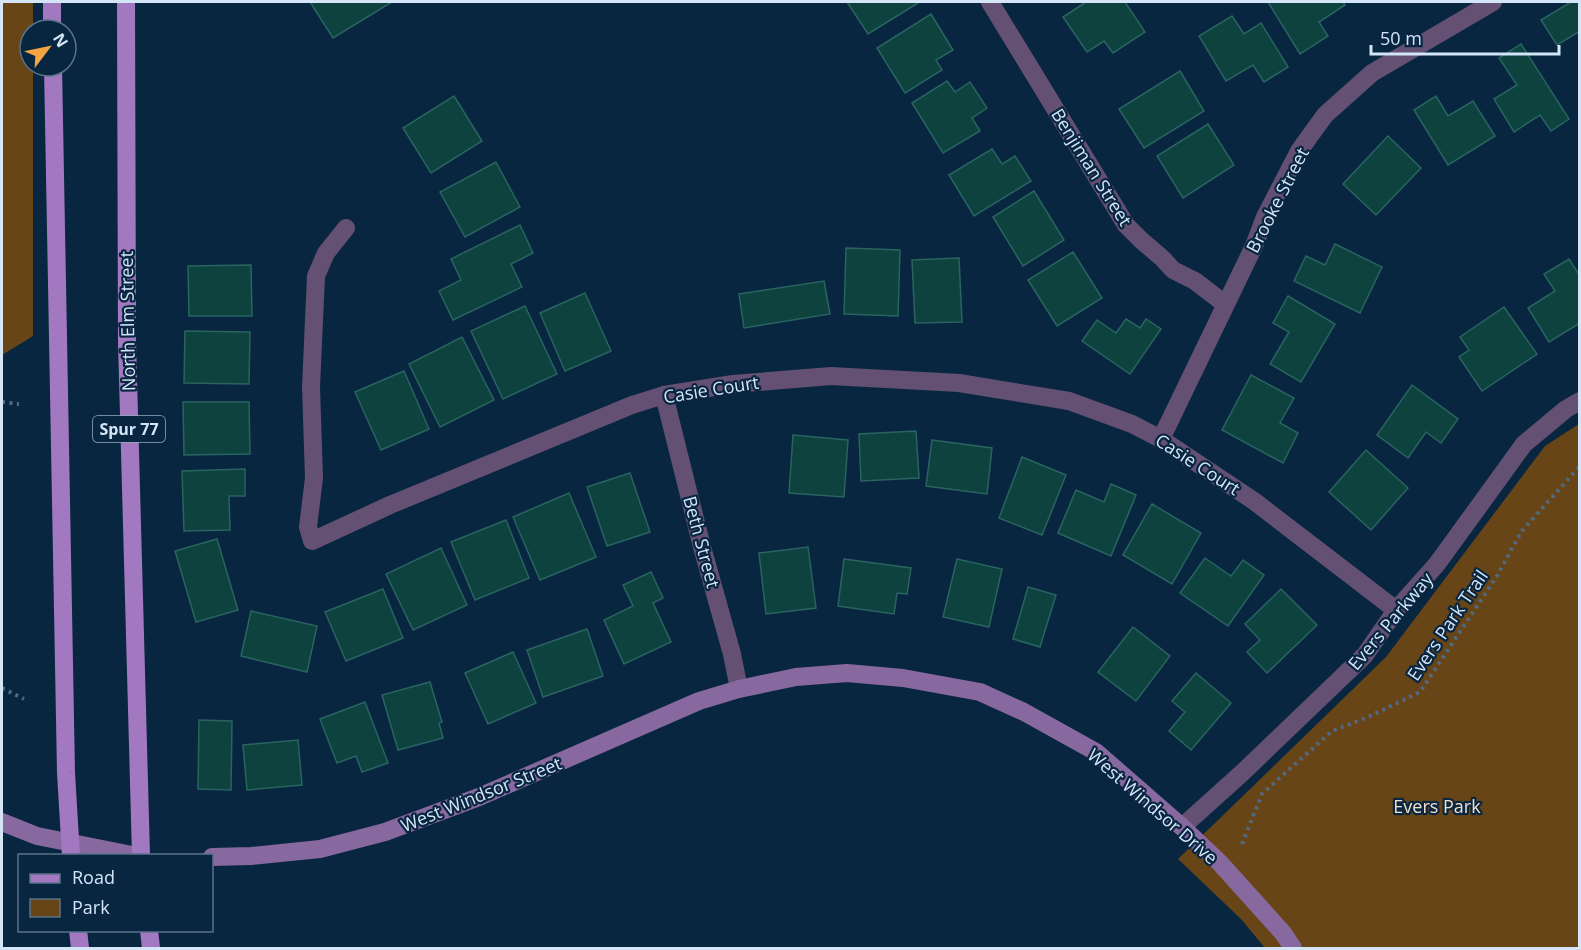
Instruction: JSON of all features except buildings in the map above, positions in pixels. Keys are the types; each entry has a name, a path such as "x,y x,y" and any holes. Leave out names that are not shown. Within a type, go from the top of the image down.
{"main road":[{"path":"52,2 52,18"},
{"name":"North Elm Street","path":"126,2 127,341 139,854"},
{"path":"53,78 66,773 70,849"},
{"path":"78,932 80,948"},
{"path":"149,932 151,948"}],"street":[{"name":"Benjiman Street","path":"990,2 1126,225 1173,270 1196,281 1225,304"},
{"name":"Brooke Street","path":"1161,439 1254,246 1265,217 1299,151 1325,115 1372,74 1493,2"},
{"name":"Casie Court","path":"346,228 326,253 316,276 311,387 314,478 308,527 312,540 621,409 664,395 733,384 831,376 959,383 1069,401 1132,424 1161,439 1254,501 1396,610"},
{"name":"Beth Street","path":"664,395 739,688"},
{"name":"Evers Parkway","path":"1182,827 1365,655 1396,610 1437,564 1524,444 1566,409 1580,401"},
{"name":"West Windsor Drive","path":"739,688 796,677 847,673 903,678 980,692 1024,712 1096,752 1182,827 1219,862 1283,933 1293,948"},
{"name":"West Windsor Street","path":"213,857 251,856 320,849 385,832 479,797 699,701 739,688"},
{"path":"2,822 70,849 128,854"}],"path":[{"path":"2,402 20,404"},
{"name":"Evers Park Trail","path":"1242,844 1262,794 1332,730 1368,717 1420,692 1497,576 1521,532 1580,466"},
{"path":"2,688 24,699"}],"green space":[{"path":"2,2 33,2 33,18 18,18 18,78 33,78 33,336 2,355"},
{"name":"Evers Park","path":"1579,424 1579,948 1265,948 1241,919 1178,859 1386,657 1545,446"}]}
